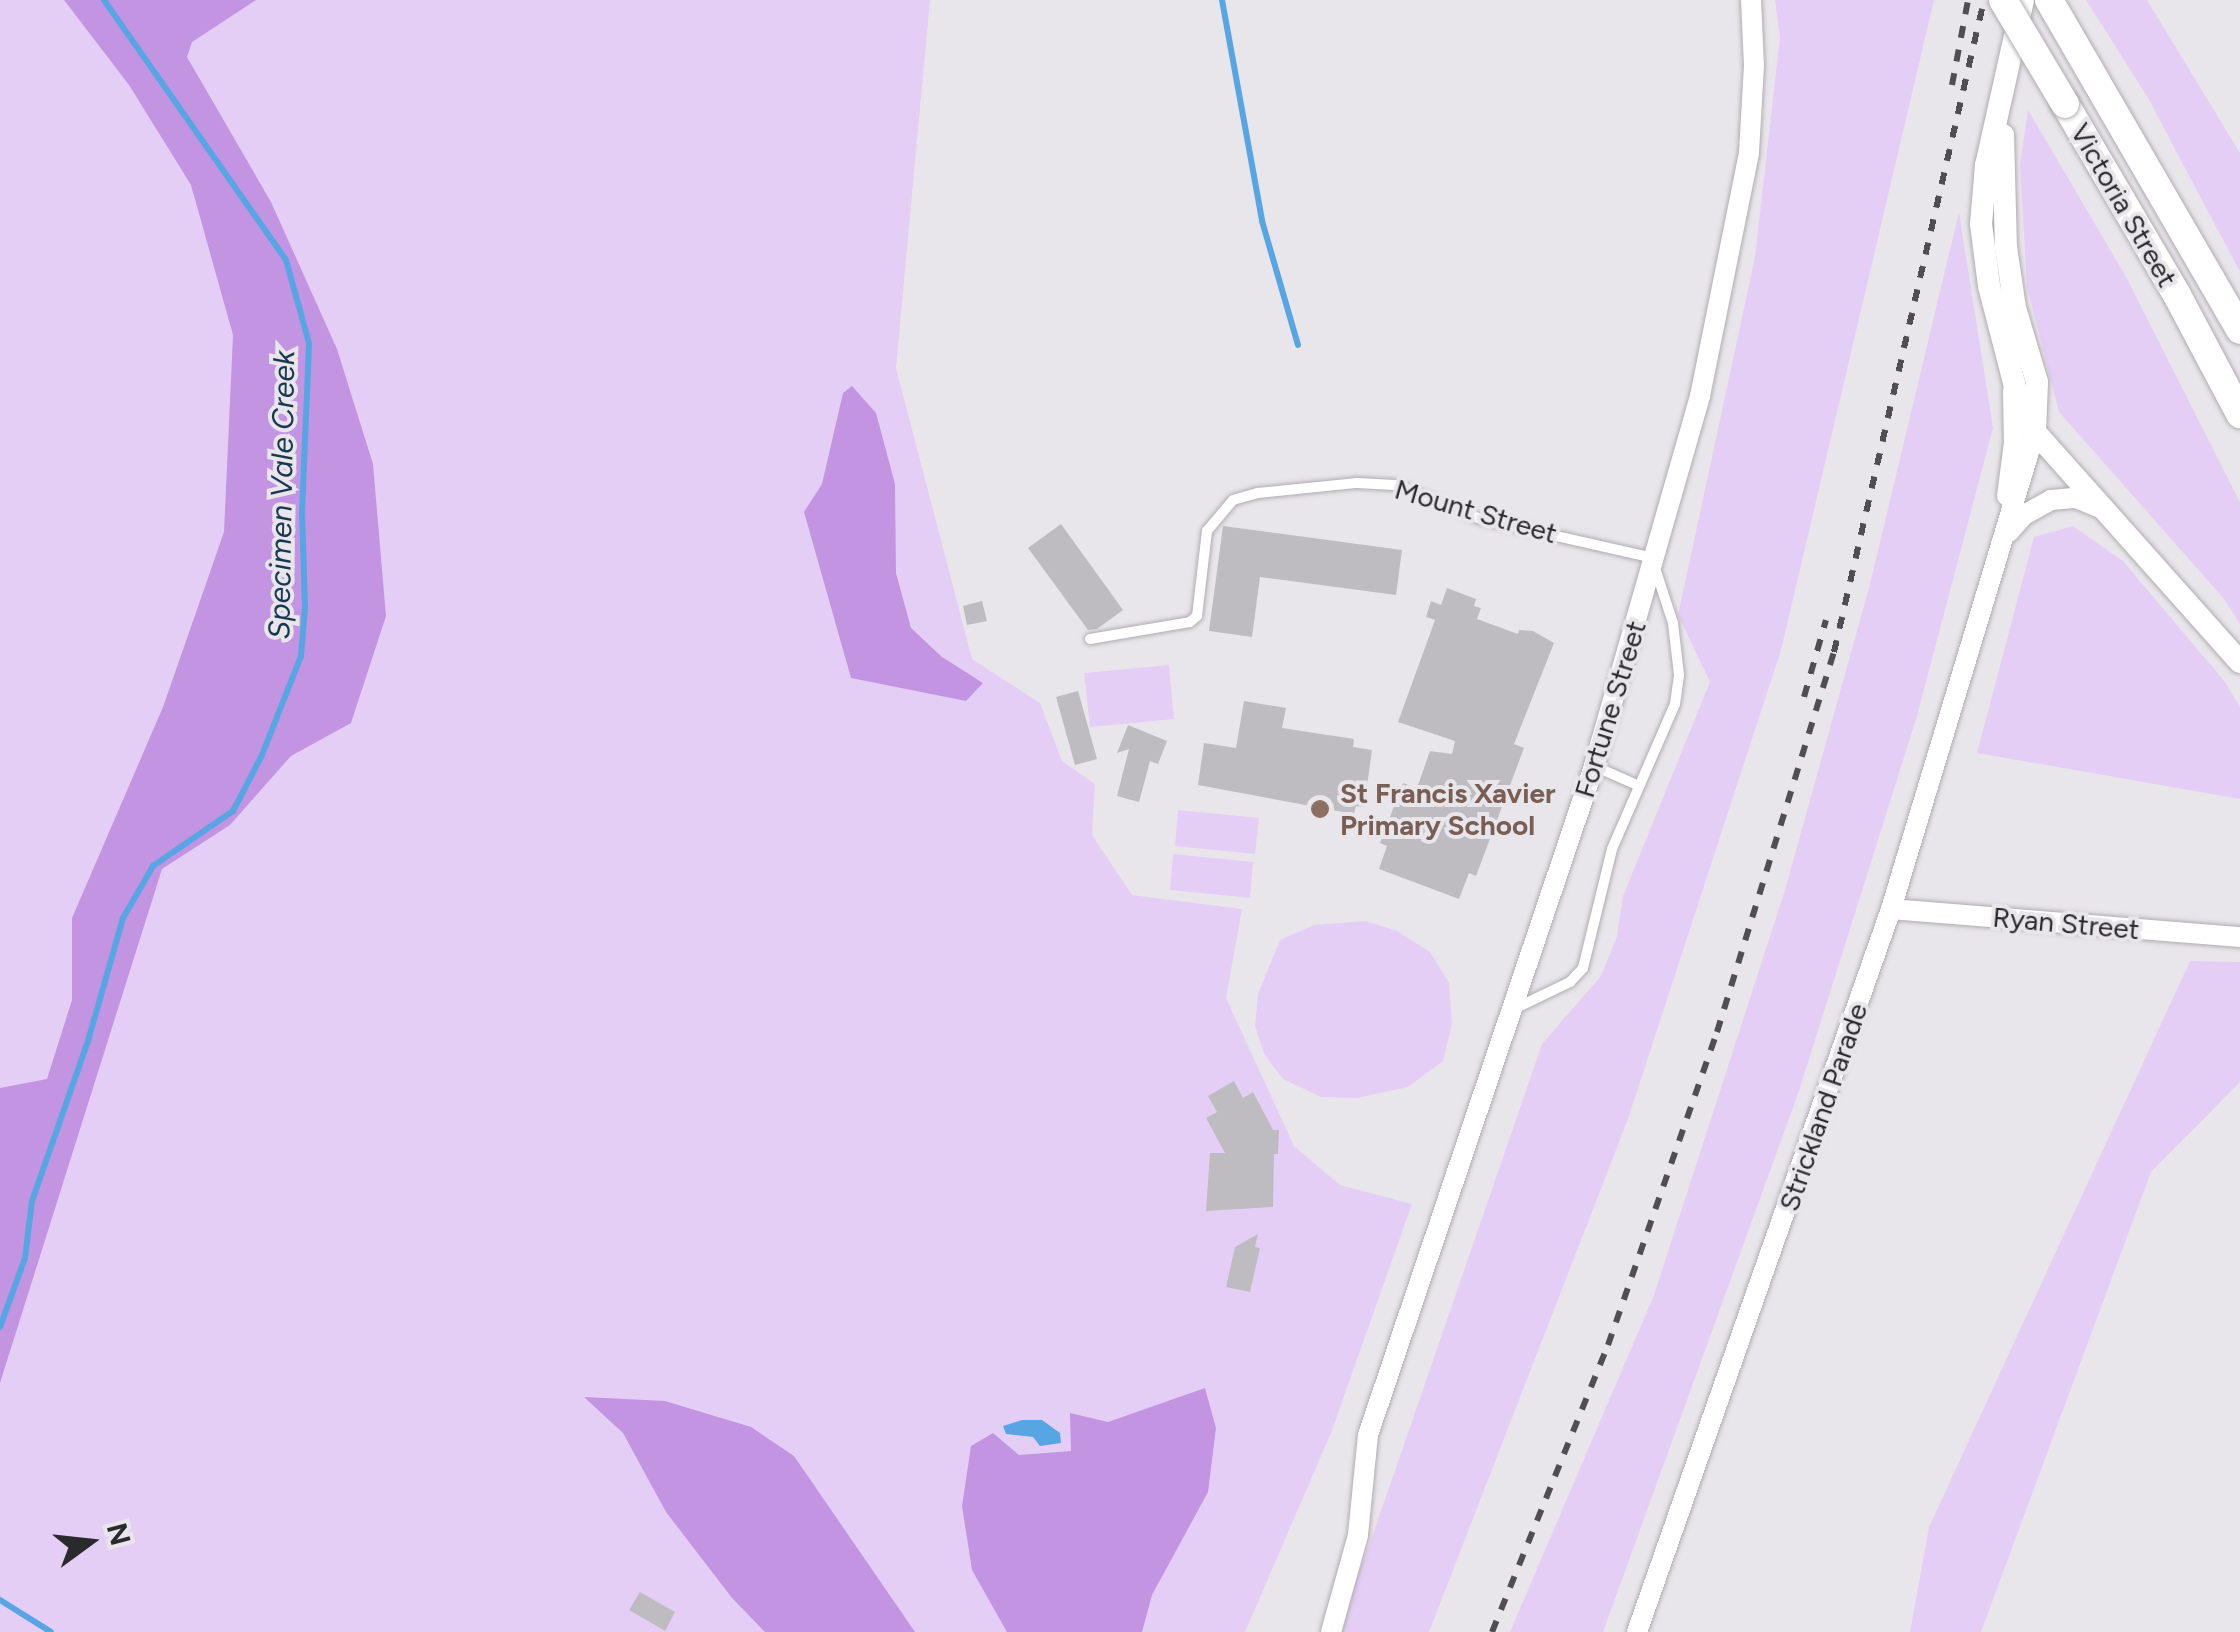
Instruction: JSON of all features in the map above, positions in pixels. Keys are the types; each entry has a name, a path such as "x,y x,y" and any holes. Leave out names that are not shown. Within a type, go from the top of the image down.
{"main road":[{"name":"Victoria Street","path":"2002,0 2177,294 2240,414"},
{"name":"Victoria Street","path":"2049,0 2240,330"}],"street":[{"name":"Fortune Street","path":"1331,1632 1358,1535 1368,1435 1516,1008 1594,766 1700,396 1738,225 1754,66 1752,0"},
{"name":"Strickland Parade","path":"1991,576 2012,462 2014,409 2009,368 1984,264 1981,224 1986,165 2023,0"},
{"name":"Strickland Parade","path":"1637,1632 1892,909 2035,432 2037,382 2011,291 2004,232 2002,172 2009,73"},
{"name":"Strickland Parade","path":"2009,368 2035,432"},
{"path":"2035,432 2240,662"},
{"path":"2000,549 2018,520 2051,500 2084,500 2114,519"},
{"name":"Ryan Street","path":"1892,909 2240,937"}],"lane":[{"name":"Mount Street","path":"1090,639 1190,622 1197,616 1208,531 1233,500 1258,493 1357,483 1395,485 1471,516 1654,561"},
{"path":"1516,1008 1564,986 1583,968 1602,878 1637,785 1679,692 1673,623 1654,561"},
{"path":"1594,766 1637,785"}],"shaded area":[{"path":"0,0 930,0 896,368 972,659 1040,703 1062,761 1095,784 1092,835 1132,895 1242,909 1226,998 1294,1146 1340,1185 1412,1204 1331,1433 1245,1632 0,1632"},
{"path":"64,0 256,0 192,42 187,57 271,202 337,349 373,464 386,616 351,723 291,756 230,825 162,869 0,1383 0,1088 47,1079 72,1000 72,918 163,707 224,532 233,335 191,185 129,85"},
{"path":"1775,0 1934,0 1781,650 1628,1119 1429,1632 1334,1632 1369,1546 1542,1044 1601,976 1617,936 1623,896 1710,682 1678,615 1755,257 1780,37"},
{"path":"2086,0 2147,0 2240,153 2240,272 2148,98"},
{"path":"2028,110 2125,275 2240,502 2240,624 2225,600 2059,412 2027,287 2020,164"},
{"path":"1959,212 1993,428 1917,716 1799,1091 1603,1632 1510,1632 1654,1295 1785,890 1870,584"},
{"path":"852,386 876,413 895,484 896,573 911,628 942,657 983,683 966,701 851,678 804,512 822,484 843,393"},
{"path":"2073,526 2123,561 2225,682 2240,707 2240,799 1977,753 2034,537"},
{"path":"1169,665 1174,719 1090,727 1084,673"},
{"path":"1178,810 1259,818 1255,854 1175,846"},
{"path":"1173,854 1253,862 1250,898 1170,890"},
{"path":"1366,921 1397,931 1430,952 1449,983 1452,1024 1443,1061 1408,1087 1357,1098 1321,1097 1283,1079 1264,1054 1255,1026 1258,994 1280,940 1314,925"},
{"path":"2190,961 2240,962 2240,1082 2151,1172 1981,1632 1910,1632 1929,1527"},
{"path":"1205,1388 1216,1428 1208,1492 1152,1595 1142,1632 1007,1632 972,1570 962,1506 971,1446 993,1433 1019,1455 1071,1451 1070,1413 1108,1422"},
{"path":"584,1397 665,1401 751,1427 794,1456 915,1632 765,1632 732,1598 666,1512 623,1433"}],"water":[{"path":"1022,1420 1042,1420 1060,1433 1061,1443 1040,1446 1033,1437 1006,1434 1003,1426"}],"building":[{"path":"1061,524 1123,610 1097,629 1088,630 1028,548"},
{"path":"1223,526 1402,550 1396,595 1260,577 1252,637 1209,631"},
{"path":"1447,588 1476,599 1474,606 1481,608 1477,619 1518,634 1519,630 1533,631 1554,643 1514,744 1524,748 1476,876 1469,873 1459,899 1379,869 1387,846 1380,843 1403,783 1417,788 1430,751 1452,754 1455,741 1398,722 1435,620 1426,617 1431,601 1441,605"},
{"path":"982,601 987,621 967,625 963,606"},
{"path":"1078,691 1097,759 1075,765 1056,697"},
{"path":"1244,701 1286,708 1282,728 1354,739 1353,747 1372,750 1364,807 1356,806 1354,814 1198,785 1204,743 1236,748"},
{"path":"1128,725 1167,741 1158,764 1150,761 1139,802 1117,796 1129,749 1117,753"},
{"path":"1234,1081 1243,1098 1253,1092 1273,1130 1279,1130 1278,1154 1274,1154 1273,1207 1206,1211 1210,1153 1225,1153 1206,1118 1217,1112 1208,1096"},
{"path":"1258,1234 1255,1247 1260,1248 1250,1292 1226,1287 1235,1247"},
{"path":"640,1592 675,1612 665,1631 629,1610"}],"waterway":[{"name":"Specimen Vale Creek","path":"0,1327 25,1258 32,1201 88,1041 123,918 153,866 233,811 262,755 301,656 305,607 302,512 309,343 286,260 104,0"},
{"path":"1222,0 1262,221 1298,345"},
{"name":"Specimen Vale Creek","path":"0,1600 51,1632"}],"railway":[{"path":"1952,85 1968,0"},
{"path":"1492,1632 1608,1345 1717,1032 1834,652 1984,0"},
{"path":"1804,697 1826,620"}],"place":[{"name":"St Francis Xavier Primary School","path":"1320,809"}]}
